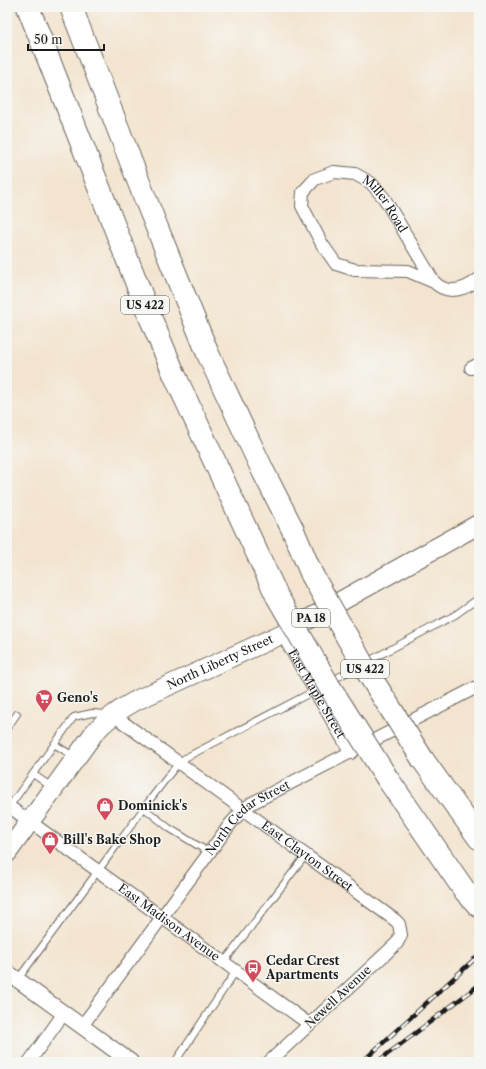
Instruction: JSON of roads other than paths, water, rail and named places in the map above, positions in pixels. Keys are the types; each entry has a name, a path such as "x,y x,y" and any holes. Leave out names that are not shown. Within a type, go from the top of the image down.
{"highway":[{"name":"US 422","path":"28,7 145,305 175,376 277,596 329,686 387,778 472,898"},
{"name":"US 422","path":"71,7 143,193 208,354 263,471 292,528 312,575 363,665 423,760 479,838"}],"main road":[{"name":"North Liberty Street","path":"7,853 100,726 113,715 136,700 282,634 477,528"}],"street":[{"name":"Miller Road","path":"434,282 408,271 355,270 336,264 322,244 302,206 303,192 315,179 334,172 355,174 371,183 384,198 434,282 439,287 447,290 456,290 464,288 479,279"},
{"name":"East Maple Street","path":"282,634 351,753"},
{"name":"North Cedar Street","path":"82,1026 231,823 243,810 259,799 479,686"},
{"name":"East Clayton Street","path":"113,715 395,920 401,930"},
{"name":"East Madison Avenue","path":"8,806 309,1024"},
{"name":"Newell Avenue","path":"269,1062 397,943 400,939 401,930"},
{"path":"12,976 131,1062"},
{"path":"29,1062 64,1014"}],"lane":[{"path":"12,976 98,871 179,762 315,691 455,615 479,598"},
{"path":"8,806 74,717 92,713 113,715"},
{"path":"7,728 18,714"},
{"path":"54,744 76,758"},
{"path":"33,774 54,788"},
{"path":"144,808 169,828 210,853"},
{"path":"224,962 306,855"},
{"path":"175,1062 236,971"}],"railway":[{"path":"362,1062 479,955"},
{"path":"377,1062 479,985"}],"place":[{"name":"Geno's","path":"44,713"},
{"name":"Dominick's","path":"105,821"},
{"name":"Bill's Bake Shop","path":"50,855"},
{"name":"Cedar Crest Apartments","path":"253,983"}]}
